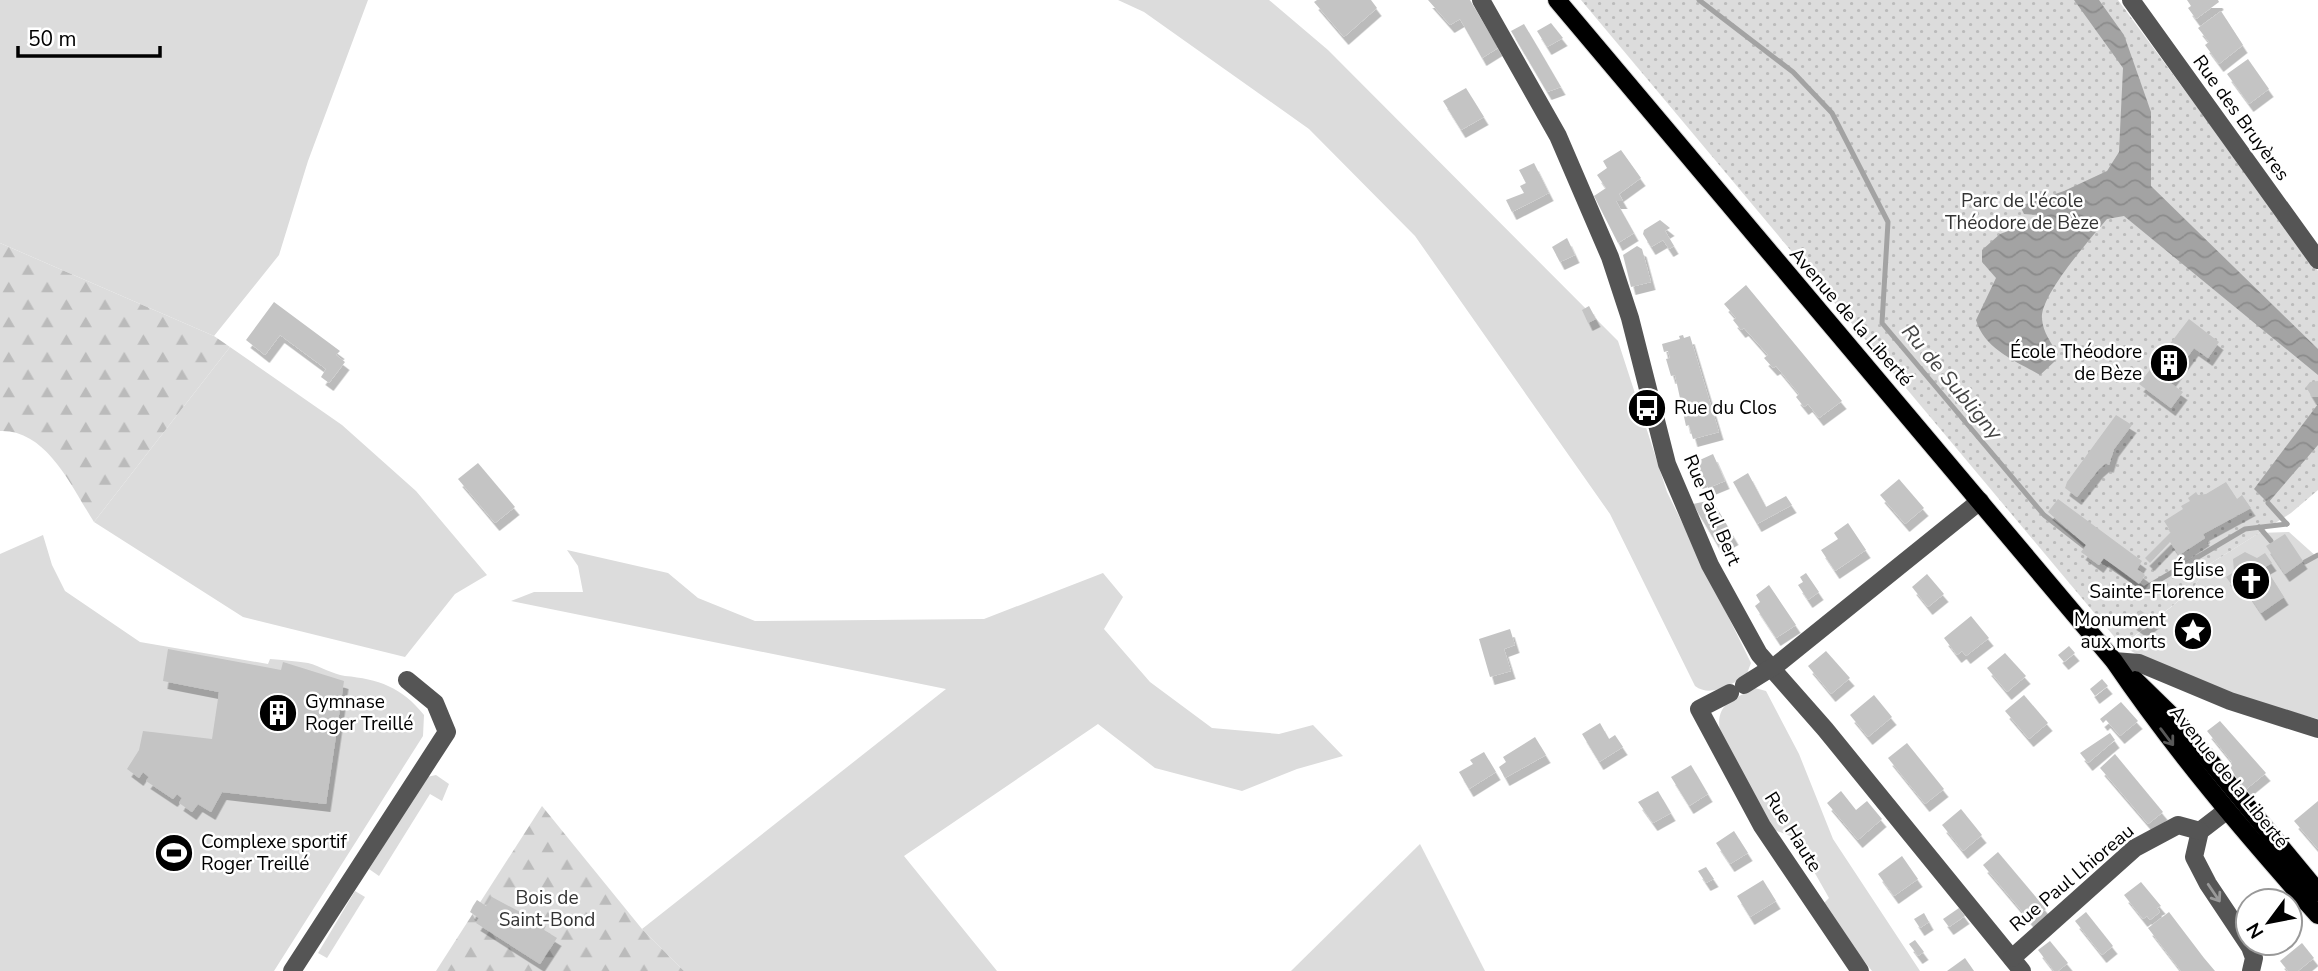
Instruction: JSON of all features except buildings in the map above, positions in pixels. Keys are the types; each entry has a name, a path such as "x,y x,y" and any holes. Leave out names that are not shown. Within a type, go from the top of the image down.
{"main road":[{"name":"Avenue de la Liberté","path":"1557,0 2114,661 2164,735 2226,811 2318,915"},
{"name":"Avenue de la Liberté","path":"2114,661 2176,720 2318,892"}],"street":[{"name":"Rue Paul Bert","path":"1481,0 1558,136 1610,257 1630,318 1667,464 1710,565 1759,654 2017,964"},
{"name":"Rue des Bruyères","path":"2131,0 2318,260"},
{"path":"1771,668 1980,501"},
{"path":"2114,661 2139,663 2230,701 2318,729"},
{"name":"Rue Haute","path":"1771,668 1699,709 1762,826 1860,971"},
{"path":"292,971 447,732 435,703 407,680"},
{"path":"2226,811 2200,831 2194,857 2208,884 2250,947 2254,958 2251,971"},
{"name":"Rue Paul Lhioreau","path":"2017,964 2135,848 2178,825 2200,831"}],"green space":[{"path":"0,0 368,0 308,161 279,255 214,336 0,243"},
{"path":"1118,0 1269,0 1328,50 1618,341 1667,492 1751,663 1746,676 1714,690 1708,691 1695,686 1610,514 1415,236 1309,129 1144,12"},
{"name":"Parc de l'école Théodore de Bèze","path":"1581,0 2118,0 2318,271 2318,490 2291,513 2208,565 2192,590 2122,646"},
{"path":"0,243 214,336 230,347 94,522 67,478 45,450 17,433 0,431"},
{"path":"230,347 342,425 416,491 487,575 455,594 405,657 243,617 94,522"},
{"path":"2289,532 2318,558 2318,719 2190,679 2123,646 2192,590 2208,565 2259,533"},
{"name":"Complexe sportif Roger Treillé","path":"43,535 52,565 65,591 140,642 268,664 270,659 308,663 340,675 368,679 389,686 416,705 424,715 423,736 274,971 0,971 0,554"},
{"path":"567,550 668,573 698,598 755,621 984,619 1103,573 1123,597 1104,629 1150,682 1212,728 1279,734 1313,725 1343,756 1297,769 1242,791 1155,768 1098,724 904,856 997,971 684,971 642,929 946,689 511,601 534,592 583,592 578,566"},
{"path":"1755,688 1766,691 1799,754 1833,839 1920,971 1872,971 1821,906 1829,898 1795,838 1772,829 1720,732 1719,722 1723,708"},
{"path":"436,775 449,784 442,801 430,794 379,876 369,869 427,777"},
{"name":"Bois de Saint-Bond","path":"542,806 642,929 684,971 436,971"},
{"path":"1420,844 1485,971 1291,971"},
{"path":"355,891 365,897 327,958 318,953"}],"water":[{"path":"2074,0 2099,0 2124,35 2151,112 2151,186 2318,349 2318,375 2124,216 2107,219 2068,267 2049,296 2042,319 2058,354 2054,362 2040,375 2002,353 1980,330 1976,320 1996,278 1982,262 1982,250 2000,234 2042,219 2040,215 2024,214 2020,206 2064,191 2107,171 2119,152 2123,68"},
{"path":"2318,404 2318,445 2268,503 2254,489"}],"waterway":[{"name":"Ru de Subligny","path":"1699,0 1793,72 1832,113 1888,222 1882,323 2044,515 2090,551"},
{"path":"2268,503 2287,524"},
{"name":"Ru de Subligny","path":"2097,557 2144,589 2245,529 2287,524"},
{"path":"2259,527 2271,541"},
{"path":"2305,562 2318,555"}],"place":[{"name":"École Théodore de Bèze","path":"2169,363"},
{"name":"Rue du Clos","path":"1647,408"},
{"name":"Église Sainte-Florence","path":"2251,581"},
{"name":"Monument aux morts","path":"2193,631"},
{"name":"Gymnase Roger Treillé","path":"278,713"},
{"name":"Complexe sportif Roger Treillé","path":"174,853"}]}
